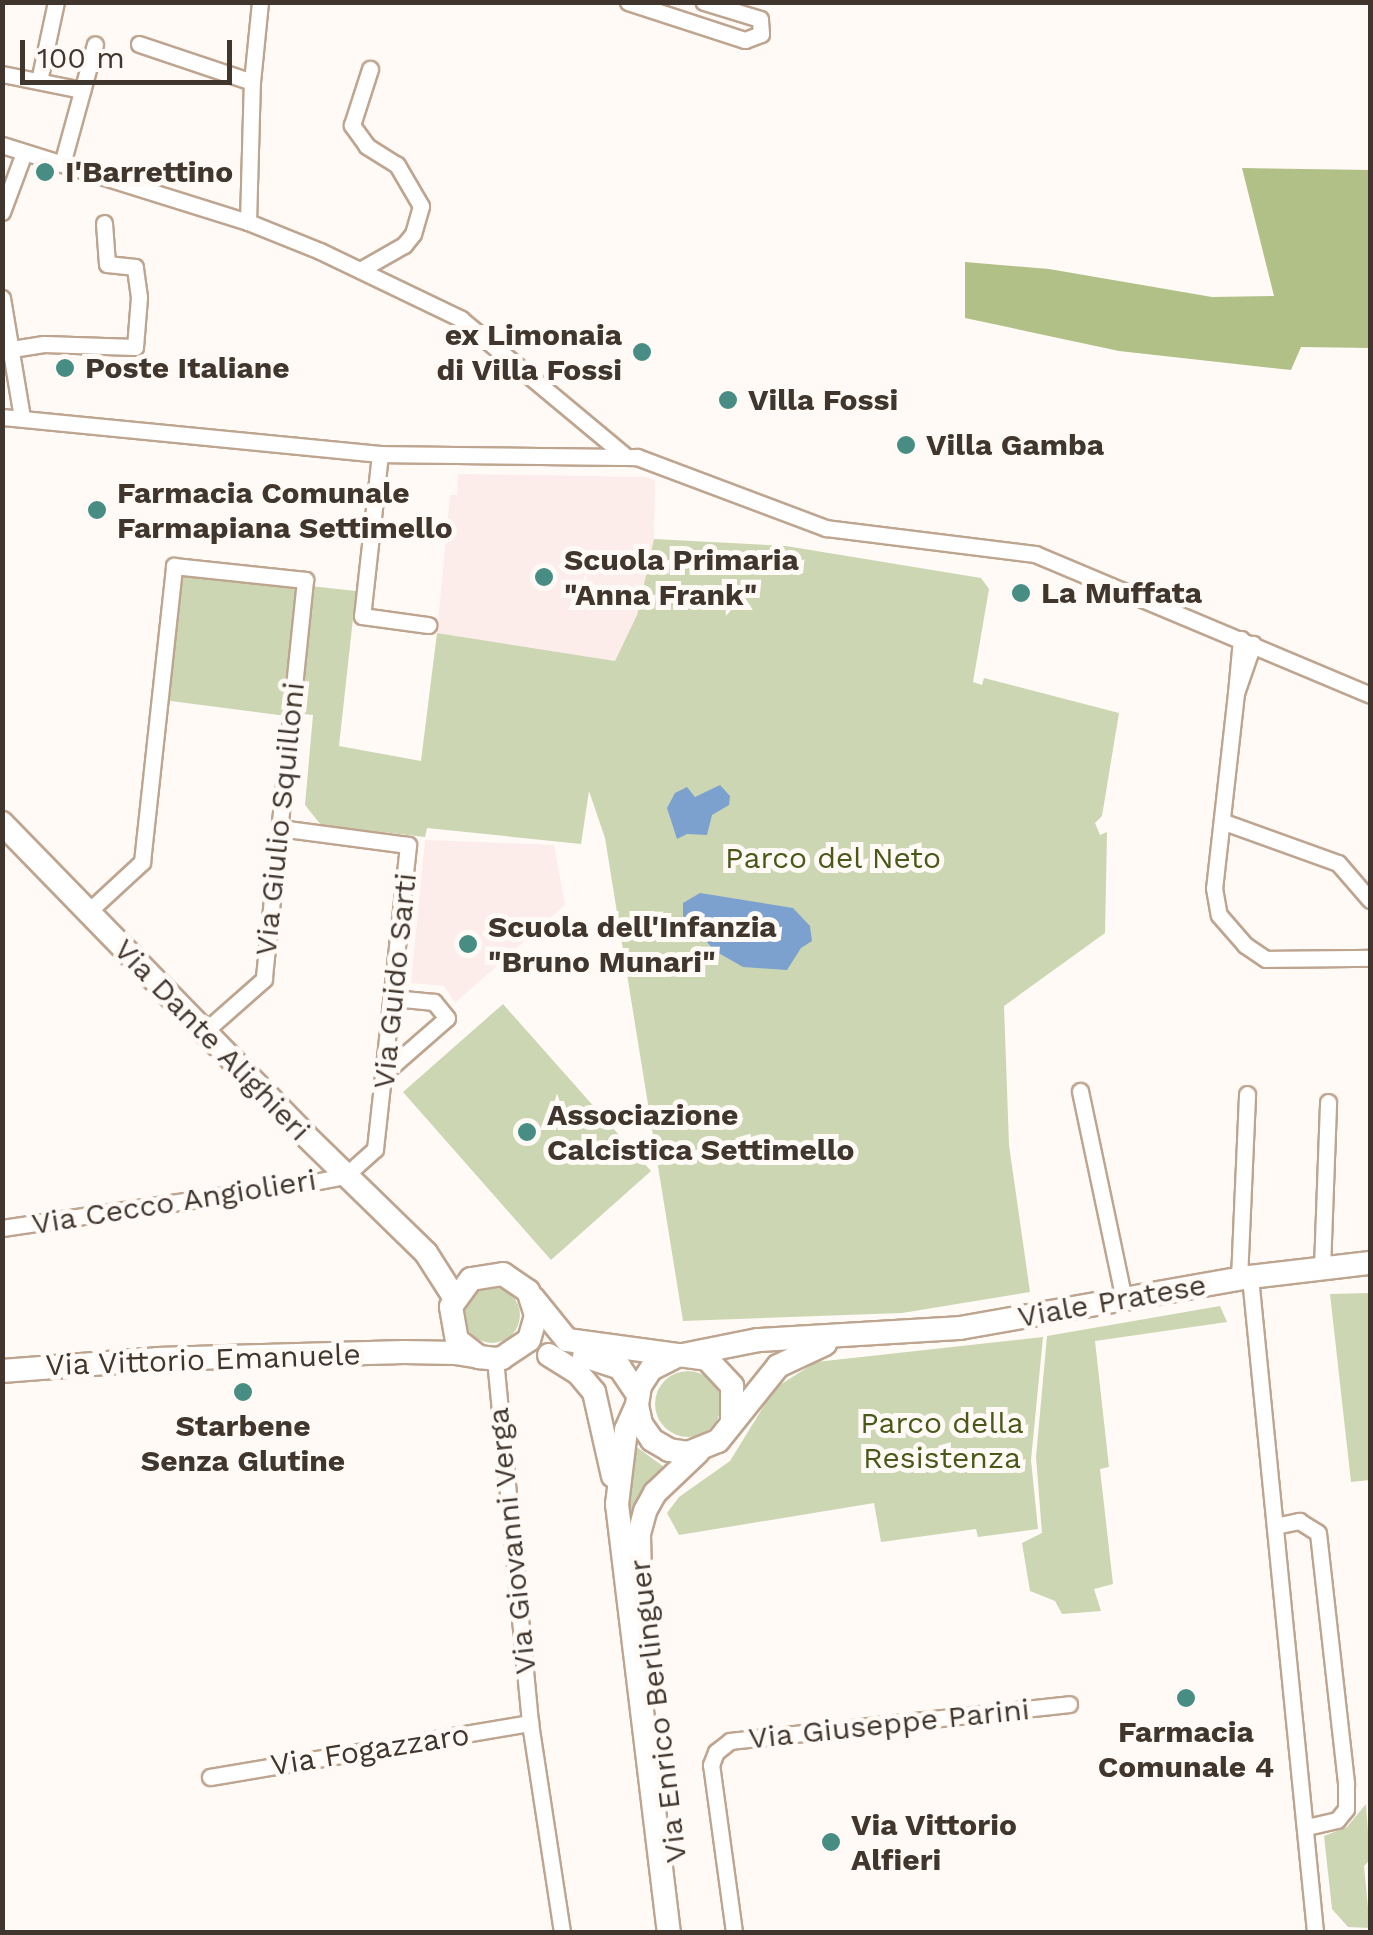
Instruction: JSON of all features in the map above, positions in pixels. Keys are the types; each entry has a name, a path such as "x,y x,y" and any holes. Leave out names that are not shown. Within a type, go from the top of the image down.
{"main road":[{"name":"Via Dante Alighieri","path":"2,823 345,1176 426,1253 448,1266 482,1274"},
{"name":"Via Dante Alighieri","path":"426,1253 452,1307"},
{"name":"Viale Pratese","path":"637,1400 651,1369 681,1355 758,1340 853,1338 960,1328 1245,1278 1370,1263"},
{"path":"482,1274 513,1278 528,1291 534,1303 534,1328 521,1349 495,1357"},
{"name":"Via Vittorio Emanuele","path":"404,1352 427,1341 471,1279 482,1274"},
{"name":"Viale Pratese","path":"528,1291 567,1340 708,1359 726,1375 735,1398 732,1422"},
{"path":"452,1307 457,1340 495,1357 548,1355 611,1362 625,1372 637,1400 641,1424 652,1440 669,1450 698,1452"},
{"name":"Viale Pratese","path":"698,1452 718,1441 778,1366 812,1348 853,1338"},
{"name":"Via Vittorio Emanuele","path":"2,1371 156,1358 404,1352 495,1357"},
{"name":"Via Enrico Berlinguer","path":"548,1355 578,1372 600,1405 618,1504 669,1932"},
{"name":"Via Enrico Berlinguer","path":"618,1504 626,1430 637,1400"},
{"name":"Via Enrico Berlinguer","path":"684,1932 638,1547 642,1522 656,1493 698,1452"}],"street":[{"path":"40,82 56,2"},
{"path":"248,222 252,82 260,2"},
{"path":"628,2 745,40 761,34 760,20 704,2"},
{"path":"62,164 95,44"},
{"path":"138,44 252,82"},
{"path":"360,270 404,244 413,234 422,206 396,165 366,146 352,125 370,69"},
{"path":"2,74 82,90"},
{"path":"2,145 248,222 461,319 624,455"},
{"path":"2,212 24,153"},
{"path":"12,349 44,344 135,346 139,297 135,268 107,264 104,222"},
{"path":"2,298 22,418"},
{"path":"2,417 237,444 380,454 624,455 651,461 826,528 1035,554 1370,695"},
{"path":"380,454 362,616 428,626"},
{"name":"Via Giulio Squilloni","path":"88,912 142,862 174,566 305,580 264,978 204,1032"},
{"path":"1247,642 1236,693 1214,888 1216,907 1244,945 1266,959 1280,962 1370,958"},
{"path":"1224,822 1338,863 1370,900"},
{"name":"Via Guido Sarti","path":"279,828 408,844 378,1144 345,1176"},
{"path":"385,1072 446,1018 434,1002 394,998"},
{"path":"1080,1091 1124,1299"},
{"path":"1247,1094 1245,1278 1275,1526 1316,1932"},
{"path":"1322,1268 1328,1102"},
{"name":"Via Cecco Angiolieri","path":"2,1228 345,1176"},
{"name":"Via Giovanni Verga","path":"495,1357 530,1724 562,1932"},
{"path":"1275,1526 1300,1520 1318,1534 1346,1784 1346,1808 1337,1820 1307,1826"},
{"name":"Via Giuseppe Parini","path":"734,1932 712,1766 716,1752 730,1741 1068,1704"},
{"name":"Via Fogazzaro","path":"210,1777 530,1724"}],"shaded area":[{"name":"Scuola Primaria \"Anna Frank\"","path":"458,474 647,477 655,481 654,539 637,615 615,661 437,633 450,495 457,495"},
{"name":"Scuola dell'Infanzia \"Bruno Munari\"","path":"425,840 554,845 565,905 455,1003 444,986 411,983"}],"green space":[{"path":"1242,168 1370,170 1370,348 1301,347 1291,370 1119,351 965,318 965,262 1049,269 1212,297 1274,296"},
{"name":"Parco del Neto","path":"654,539 786,546 981,578 989,589 973,682 982,685 984,678 1119,713 1102,816 1095,823 1100,835 1107,832 1105,933 1004,1006 1009,1145 1030,1292 902,1313 683,1321 605,838 589,791 581,844 427,828 425,837 321,825 305,805 313,715 296,713 310,586 356,591 339,746 421,761 437,633 615,661 637,615"},
{"path":"181,572 299,588 286,716 163,700 177,575"},
{"name":"Associazione Calcistica Settimello","path":"503,1004 651,1171 551,1260 403,1092"},
{"path":"492,1287 512,1295 520,1315 512,1335 492,1343 472,1335 464,1315 472,1295"},
{"path":"1370,1293 1370,1480 1351,1482 1330,1294"},
{"path":"1220,1306 1227,1322 1095,1341 1109,1467 1100,1469 1113,1584 1094,1589 1101,1611 1062,1614 1055,1601 1030,1591 1022,1543 1042,1533 1036,1457 1047,1336"},
{"name":"Parco della Resistenza","path":"1043,1337 1031,1460 1038,1529 978,1537 976,1529 881,1542 874,1503 679,1535 667,1513 679,1497 730,1461 775,1388 816,1362"},
{"path":"688,1371 711,1381 721,1404 711,1427 688,1437 665,1427 655,1404 665,1381"},
{"path":"634,1445 664,1467 629,1515 624,1485"},
{"path":"1366,1804 1370,1860 1364,1866 1370,1928 1348,1927 1332,1909 1324,1836 1347,1827"}],"water":[{"path":"720,785 730,796 729,805 712,815 707,835 687,834 677,839 667,808 675,793 687,787 695,797"},
{"path":"700,893 793,908 810,926 812,941 801,948 787,970 743,967 715,951 683,916 683,903"}],"place":[{"name":"I'Barrettino","path":"45,172"},
{"name":"ex Limonaia di Villa Fossi","path":"642,352"},
{"name":"Poste Italiane","path":"65,368"},
{"name":"Villa Fossi","path":"728,400"},
{"name":"Villa Gamba","path":"906,445"},
{"name":"Farmacia Comunale Farmapiana Settimello","path":"97,510"},
{"name":"Scuola Primaria \"Anna Frank\"","path":"544,577"},
{"name":"La Muffata","path":"1021,593"},
{"name":"Scuola dell'Infanzia \"Bruno Munari\"","path":"468,944"},
{"name":"Associazione Calcistica Settimello","path":"527,1132"},
{"name":"Starbene Senza Glutine","path":"243,1392"},
{"name":"Farmacia Comunale 4","path":"1186,1698"},
{"name":"Via Vittorio Alfieri","path":"831,1842"}]}
